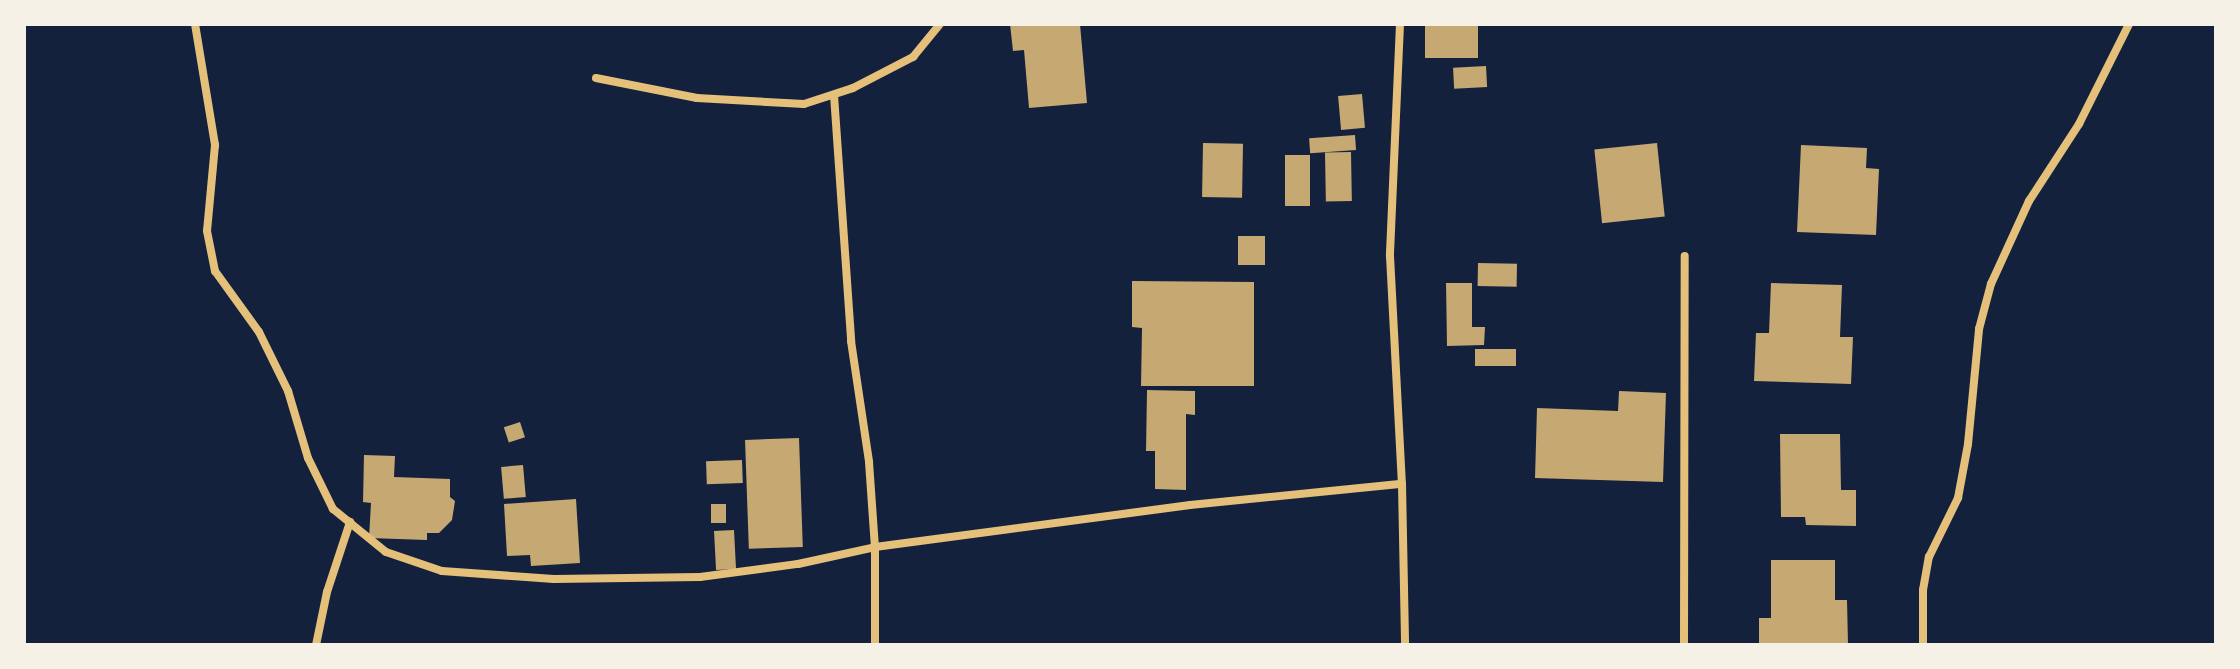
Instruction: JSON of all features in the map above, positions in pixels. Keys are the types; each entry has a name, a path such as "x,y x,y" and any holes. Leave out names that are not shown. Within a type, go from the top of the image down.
{"street":[{"path":"195,24 215,145 207,231 215,271 259,332 288,391 308,458 333,509 386,552 442,571 554,579 700,577 798,564 875,547 1190,505 1402,484"},
{"path":"596,78 697,98 804,104 834,95 913,57 940,24"},
{"path":"1400,24 1390,256 1402,484 1405,645"},
{"path":"1923,645 1923,590 1929,557 1958,498 1968,444 1979,329 1991,284 2029,201 2104,79 2129,24"},
{"path":"834,95 851,341 869,462 875,547 875,645"},
{"path":"1684,645 1685,256"},
{"path":"316,645 327,592 350,522"}],"building":[{"path":"1010,24 1080,24 1087,103 1029,108 1024,50 1013,51"},
{"path":"1425,24 1478,24 1478,58 1425,58"},
{"path":"1486,66 1487,87 1454,89 1453,68"},
{"path":"1362,94 1365,128 1341,130 1338,96"},
{"path":"1355,135 1356,150 1310,153 1309,138"},
{"path":"1203,143 1243,144 1242,198 1202,197"},
{"path":"1657,143 1665,217 1602,223 1594,150"},
{"path":"1801,145 1867,148 1866,168 1879,169 1876,235 1797,232"},
{"path":"1325,152 1351,152 1352,201 1326,201"},
{"path":"1285,155 1310,155 1310,206 1285,206"},
{"path":"1238,236 1265,236 1265,265 1238,265"},
{"path":"1478,263 1517,264 1517,287 1478,286"},
{"path":"1132,281 1254,282 1254,386 1141,386 1142,328 1132,327"},
{"path":"1446,283 1472,283 1472,327 1485,327 1484,345 1447,346"},
{"path":"1771,283 1842,285 1840,337 1853,337 1851,384 1754,381 1756,333 1769,333"},
{"path":"1475,349 1516,349 1516,366 1475,366"},
{"path":"1147,390 1195,391 1195,415 1186,414 1186,490 1155,489 1155,451 1146,451"},
{"path":"1619,391 1666,393 1663,482 1535,478 1537,408 1618,411"},
{"path":"520,422 525,437 509,442 504,427"},
{"path":"1780,434 1840,434 1841,490 1856,490 1856,526 1806,525 1805,517 1781,517"},
{"path":"799,438 803,547 749,549 745,440"},
{"path":"364,455 395,456 394,477 450,479 450,497 455,501 452,520 439,533 427,533 427,540 369,538 371,503 363,502"},
{"path":"742,460 743,483 707,484 706,461"},
{"path":"523,465 526,497 504,499 501,467"},
{"path":"576,499 580,563 531,566 530,555 507,556 504,504"},
{"path":"711,504 726,504 726,523 711,523"},
{"path":"734,530 736,569 716,570 714,531"},
{"path":"1771,560 1835,560 1835,600 1847,600 1848,644 1759,645 1759,618 1771,618"}]}
